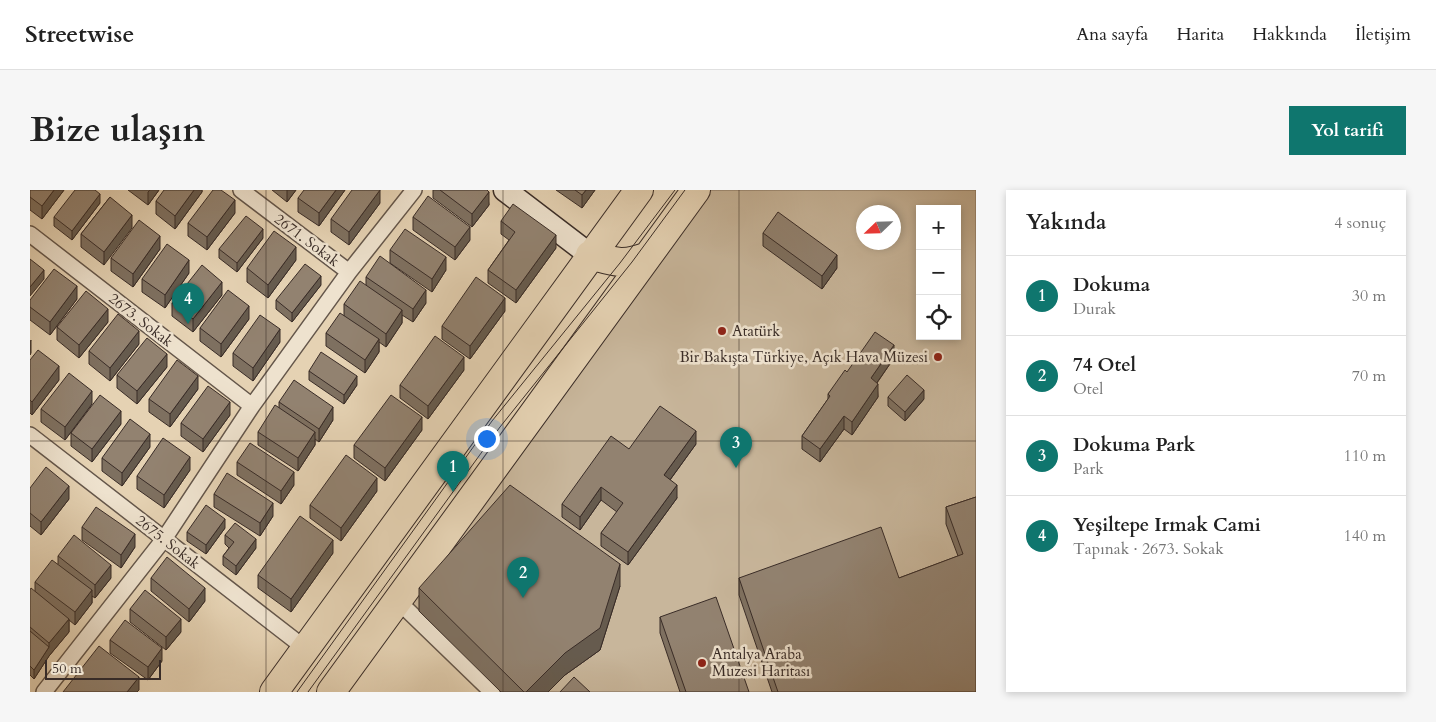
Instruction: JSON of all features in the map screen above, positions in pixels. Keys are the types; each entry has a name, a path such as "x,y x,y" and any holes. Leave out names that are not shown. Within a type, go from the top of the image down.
{"highway":[{"path":"274,692 638,190"},
{"path":"331,692 696,190"},
{"path":"590,255 620,263 632,262 648,256"}],"street":[{"name":"2671. Sokak","path":"241,190 349,272"},
{"path":"44,692 164,539 252,406 349,272 414,190"},
{"path":"505,190 590,255"},
{"name":"2673. Sokak","path":"30,234 252,406"},
{"name":"2675. Sokak","path":"30,435 306,649"},
{"path":"398,600 492,692"}],"shaded area":[{"path":"700,190 976,190 976,692 493,692 398,601"}],"building":[{"path":"30,190 54,190 42,206 30,197"},
{"path":"75,190 95,190 100,194 72,231 54,217"},
{"path":"164,190 194,190 175,216 156,201"},
{"path":"213,190 221,190 235,200 207,237 188,223"},
{"path":"304,190 336,190 319,213 298,198"},
{"path":"352,190 380,190 349,232 331,219"},
{"path":"440,190 487,190 489,192 472,214"},
{"path":"575,190 586,190 582,195"},
{"path":"428,196 470,227 455,247 413,217"},
{"path":"110,197 132,215 104,252 81,234"},
{"path":"513,204 556,235 516,290 488,270 515,232 501,221"},
{"path":"778,212 837,255 822,276 763,233"},
{"path":"246,216 263,229 237,263 219,249"},
{"path":"139,220 160,236 133,274 111,258"},
{"path":"405,229 446,257 432,279 390,250"},
{"path":"274,231 296,247 268,285 247,268"},
{"path":"167,244 189,260 165,295 142,279"},
{"path":"380,256 426,290 413,309 366,277"},
{"path":"30,259 44,270 30,287"},
{"path":"305,264 321,276 292,313 276,300"},
{"path":"202,265 222,282 193,319 172,303"},
{"path":"54,269 77,286 50,322 30,307 30,300"},
{"path":"476,277 505,298 470,346 442,326"},
{"path":"360,281 402,310 386,334 344,304"},
{"path":"228,290 249,306 221,344 200,328"},
{"path":"86,291 108,309 79,345 57,327"},
{"path":"340,313 379,339 365,360 326,333"},
{"path":"118,314 139,331 110,368 89,351"},
{"path":"260,315 280,329 253,368 233,353"},
{"path":"875,332 894,345 871,378 878,384 852,422 844,416 820,449 802,436 830,396 828,394 845,370 847,372"},
{"path":"435,336 464,357 428,406 400,385"},
{"path":"147,338 167,354 137,391 117,375"},
{"path":"38,350 59,366 32,402 30,400 30,360"},
{"path":"321,352 357,376 344,395 309,371"},
{"path":"177,360 198,376 170,414 149,399"},
{"path":"69,373 92,391 65,427 41,409"},
{"path":"907,375 924,390 905,412 888,397"},
{"path":"294,380 333,407 319,429 279,402"},
{"path":"208,386 230,402 203,439 181,423"},
{"path":"100,395 121,411 92,449 71,433"},
{"path":"391,395 422,417 385,468 354,445"},
{"path":"275,405 315,432 298,458 258,432"},
{"path":"660,406 696,431 664,475 677,485 628,552 601,533 623,503 601,487 580,517 562,504 611,436 629,449"},
{"path":"130,419 150,434 122,473 102,458"},
{"path":"163,438 190,457 164,495 137,476"},
{"path":"250,443 294,472 281,491 237,462"},
{"path":"346,455 377,478 341,528 310,505"},
{"path":"46,467 69,486 41,522 30,513 30,488"},
{"path":"227,473 273,503 260,523 214,494"},
{"path":"510,485 620,564 600,628 565,653 526,692 419,588"},
{"path":"976,497 976,692 778,692 739,578 881,527 899,578 963,554 946,507"},
{"path":"206,505 225,519 206,545 187,532"},
{"path":"96,507 135,534 121,555 82,527"},
{"path":"300,516 333,540 291,599 258,575"},
{"path":"235,523 256,539 236,566 223,556 234,542 225,535"},
{"path":"74,535 111,565 95,585 58,556"},
{"path":"167,557 205,588 189,609 151,578"},
{"path":"52,560 92,590 75,612 35,582"},
{"path":"31,588 69,619 49,643 30,627"},
{"path":"145,590 181,619 166,637 130,609"},
{"name":"Antalya Araba Muzesi Haritası","path":"716,597 749,692 686,692 660,617"},
{"path":"125,620 162,648 148,667 110,640"},
{"path":"30,631 49,647 34,670 30,666"},
{"path":"99,646 139,677 127,692 63,692"},
{"path":"574,677 590,692 560,692"}],"tram line":[{"path":"297,692 492,421 620,263 675,190"},
{"path":"308,692 500,427 632,262 685,190"}],"place":[{"name":"Yeşiltepe Irmak Cami","path":"188,324"},
{"name":"Atatürk","path":"722,331"},
{"name":"Bir Bakışta Türkiye, Açık Hava Müzesi","path":"938,357"},
{"name":"Dokuma Park","path":"736,468"},
{"name":"Dokuma","path":"453,492"},
{"name":"74 Otel","path":"523,598"},
{"name":"Antalya Araba Muzesi Haritası","path":"702,663"}]}
